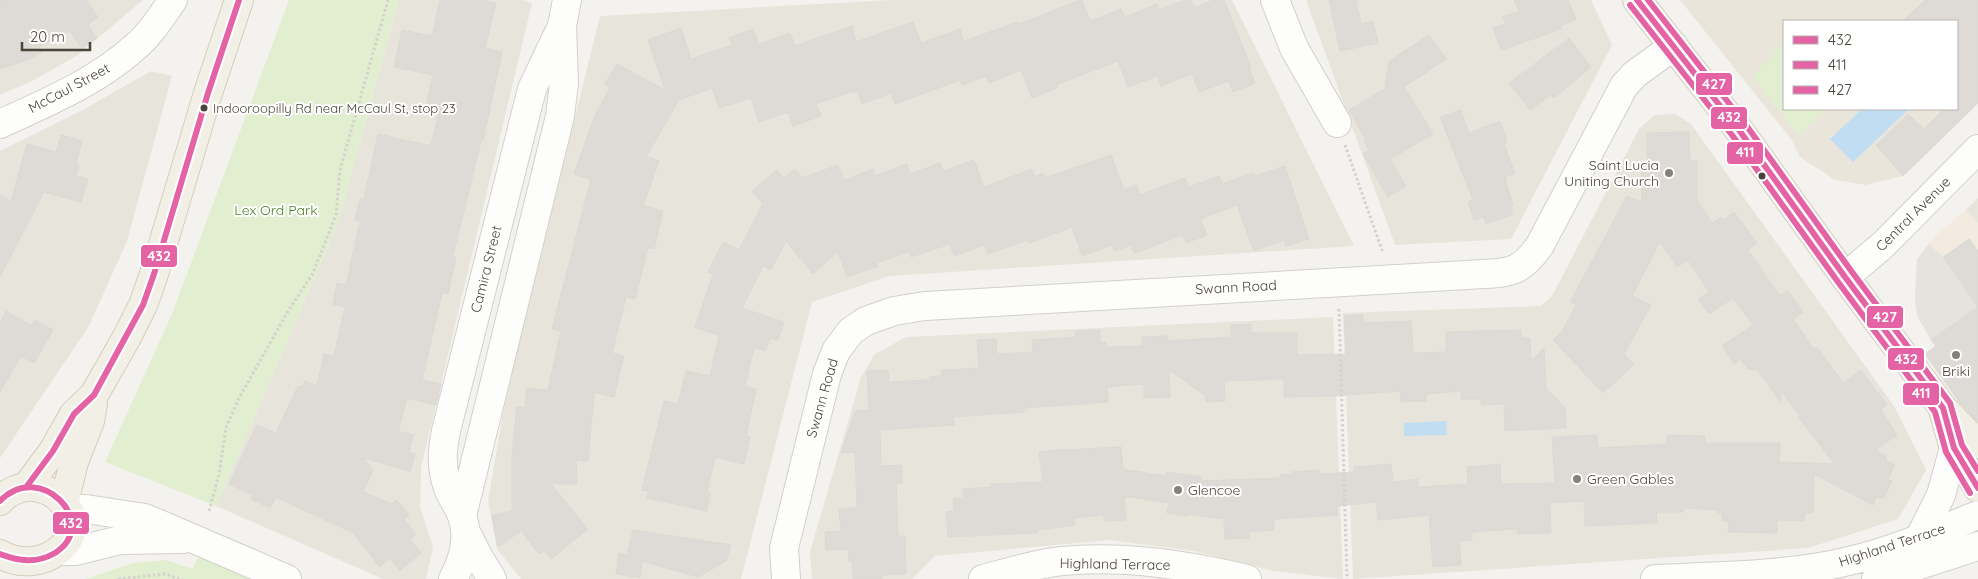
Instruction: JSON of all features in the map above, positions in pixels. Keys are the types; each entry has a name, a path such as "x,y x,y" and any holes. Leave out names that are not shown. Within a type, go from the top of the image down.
{"main road":[{"path":"27,486 53,451 74,414 94,395 143,305 208,93 239,0"},
{"path":"1637,0 1739,130 1845,277 1943,408 1966,446 1978,488"},
{"path":"66,506 76,454 90,421 94,395"},
{"path":"0,554 8,561 32,573 56,559 64,551 72,530 71,519 66,506 54,494 41,488 27,486 14,490 1,499"}],"street":[{"name":"McCaul Street","path":"0,124 77,87 112,66 142,40 173,0"},
{"path":"1275,0 1294,48 1337,122"},
{"name":"Camira Street","path":"492,579 478,556 451,496 444,476 442,458 446,431 528,102 540,68 565,13"},
{"name":"Camira Street","path":"453,579 462,556 463,523 560,116 564,83 565,13"},
{"name":"Swann Road","path":"786,579 784,548 827,374 836,351 843,340 851,331 866,321 894,311 926,306 1432,277 1515,270 1526,264 1540,245 1624,86 1634,74 1674,46"},
{"name":"Central Avenue","path":"1845,277 1884,244 1978,149"},
{"path":"1919,539 1966,446"},
{"path":"66,506 145,518 287,579"},
{"name":"Highland Terrace","path":"1656,579 1772,574 1849,561 1919,539 1978,515"},
{"path":"64,551 120,540 192,539"},
{"name":"Highland Terrace","path":"1876,579 1978,546"},
{"name":"Swann Road","path":"771,579 775,561 784,548"},
{"name":"Highland Terrace","path":"983,579 1053,562 1090,561 1164,563 1247,579"}],"path":[{"path":"209,511 219,474 226,428 239,398 287,313 313,273 336,216 340,170 388,0"},
{"path":"1337,122 1383,253"},
{"path":"1339,309 1347,579"},
{"path":"118,579 165,574 180,579"}],"shaded area":[{"path":"0,0 143,0 78,55 32,81 0,95"},
{"path":"399,0 522,0 532,3 421,468 420,507 433,547 426,579 383,579 216,506 337,226"},
{"path":"890,0 1232,0 1354,246 889,276 812,302 741,579 521,579 497,549 488,501 506,396 600,16"},
{"path":"1306,0 1591,0 1612,45 1511,239 1395,245"},
{"path":"1680,0 1978,0 1978,103 1903,176 1866,185 1835,180 1800,157 1791,139"},
{"path":"151,71 172,76 127,241 89,326 0,458 0,151 79,112"},
{"path":"1675,114 1691,124 1894,406 1926,470 1898,519 1808,548 1353,579 1343,313 1541,306 1552,296 1639,129 1654,115"},
{"path":"1978,198 1978,223 1966,210"},
{"path":"1966,210 1978,223 1978,406 1917,316 1915,301 1917,259 1935,236"},
{"path":"1929,244 1943,257 1978,307 1931,340 1917,316 1915,301 1917,259"},
{"path":"1333,317 1343,579 1273,571 1194,551 1110,540 935,556 912,579 812,579 810,552 861,377 875,354 906,337"}],"green space":[{"name":"Lex Ord Park","path":"289,0 399,0 337,226 216,506 105,462 172,314"},
{"path":"1810,19 1855,20 1807,20"},
{"path":"1783,42 1783,110 1825,110 1798,135 1753,77"},
{"path":"201,551 256,579 86,579 133,563 166,560 192,569"}],"water":[{"path":"1861,110 1908,110 1853,162 1830,139"},
{"path":"1446,421 1447,435 1404,436 1404,423"}],"building":[{"path":"0,0 86,0 98,17 88,25 97,38 82,48 70,31 39,47 42,52 30,59 0,69"},
{"path":"440,0 482,0 496,3 485,48 502,52 483,141 481,141 453,256 456,257 448,294 442,293 422,380 441,384 436,405 407,398 398,431 413,435 409,452 415,454 410,471 363,458 373,470 363,492 392,504 397,500 409,515 404,519 416,534 410,539 421,553 400,570 390,558 380,567 353,533 276,497 270,508 251,499 253,495 229,484 257,425 276,433 298,386 302,387 305,381 317,386 324,354 334,356 345,307 333,304 337,283 346,285 360,221 355,220 360,199 364,199 378,134 431,146 439,110 426,107 433,75 394,67 402,30 432,36"},
{"path":"1082,0 1090,21 1121,9 1125,17 1157,4 1160,10 1185,0 1191,0 1194,8 1213,0 1224,0 1251,67 1249,68 1255,83 1233,92 1229,81 1199,92 1192,74 1161,86 1158,76 1128,87 1118,61 1056,85 1057,88 1032,98 1021,70 989,83 986,76 962,85 960,80 895,104 891,93 862,104 857,91 850,92 816,104 821,116 793,126 788,112 759,122 751,98 719,108 712,88 679,100 646,157 659,161 643,206 663,211 654,249 648,248 635,299 626,297 612,353 624,356 614,397 594,392 588,461 576,460 577,484 551,484 588,529 551,559 544,550 539,554 521,531 498,547 492,515 512,511 512,455 517,407 525,408 527,388 548,390 561,331 552,329 591,179 574,174 594,118 610,87 605,84 617,64 665,90 648,40 681,28 691,59 732,45 729,38 753,29 759,44 790,33 795,46 852,26 856,42 913,22 921,43 960,29 964,41 1018,22 1019,24"},
{"path":"1329,0 1356,0 1361,24 1373,21 1378,43 1340,51"},
{"path":"1514,0 1568,0 1576,19 1560,26 1562,29 1501,50 1493,28 1506,24 1503,17 1519,11"},
{"path":"1925,0 1978,0 1978,103 1903,176 1876,145 1908,114 1924,129 1943,110 1958,110 1958,20 1904,20"},
{"path":"1429,35 1446,59 1404,87 1433,134 1390,159 1406,186 1388,197 1363,154 1369,150 1364,142 1366,140 1349,110 1385,89 1389,61"},
{"path":"1569,38 1591,67 1554,98 1551,94 1530,110 1509,83"},
{"path":"1461,110 1469,133 1500,121 1507,142 1504,144 1515,174 1505,177 1513,206 1510,207 1513,214 1486,224 1483,217 1474,220 1468,202 1473,200 1440,117"},
{"path":"1689,132 1690,161 1697,161 1697,200 1712,223 1721,217 1723,220 1734,212 1757,243 1748,250 1780,296 1788,291 1803,312 1793,319 1814,349 1817,347 1843,383 1861,370 1887,405 1881,410 1897,435 1875,450 1887,457 1885,460 1895,465 1888,479 1892,481 1883,499 1877,496 1873,505 1814,474 1813,513 1805,513 1805,521 1777,520 1777,533 1728,532 1729,521 1722,521 1722,513 1718,513 1718,510 1684,508 1684,512 1656,512 1657,523 1585,526 1584,501 1550,503 1551,533 1517,534 1517,529 1472,532 1472,540 1459,541 1461,565 1433,567 1429,515 1378,520 1376,502 1337,506 1338,515 1274,519 1274,530 1248,532 1249,538 1225,539 1224,519 1167,513 1169,503 1124,496 1126,520 1106,521 1102,515 1074,518 1075,525 1037,530 1037,533 948,537 946,512 954,511 953,498 963,498 963,489 991,487 991,484 1043,482 1039,452 1063,449 1121,447 1123,469 1165,476 1166,472 1201,477 1200,481 1280,478 1280,475 1292,474 1292,472 1319,470 1319,474 1354,472 1354,467 1391,464 1393,482 1418,479 1418,487 1468,484 1467,467 1500,464 1501,484 1555,483 1552,437 1597,435 1598,448 1667,444 1667,435 1705,436 1705,443 1780,443 1779,462 1835,464 1798,417 1800,416 1781,390 1781,403 1758,370 1748,369 1740,359 1734,364 1722,346 1753,325 1733,298 1709,314 1698,299 1709,292 1688,260 1677,267 1660,242 1632,296 1651,305 1624,354 1634,364 1624,374 1603,393 1553,340 1562,332 1576,305 1570,302 1627,196 1642,203 1641,165 1647,165 1647,133"},
{"path":"61,135 82,141 76,164 79,165 76,176 88,179 81,202 44,192 0,277 0,195 11,201 27,144 56,152"},
{"path":"1111,155 1124,190 1136,185 1140,195 1185,178 1189,187 1219,176 1222,184 1254,173 1255,176 1285,166 1309,239 1286,246 1284,240 1254,251 1237,205 1200,219 1207,235 1186,243 1183,235 1134,253 1131,245 1114,251 1112,245 1082,256 1072,227 1029,243 1028,240 988,254 985,245 954,256 950,244 911,257 909,252 876,263 878,266 847,277 838,252 813,274 786,241 771,270 763,266 742,308 784,322 778,340 770,338 765,351 754,348 745,386 756,389 746,436 750,437 744,464 715,457 707,493 710,493 707,511 647,498 649,491 642,490 664,401 678,404 686,371 710,376 719,336 695,327 713,274 708,272 723,242 739,250 763,204 752,191 777,170 784,178 795,169 802,178 838,165 844,180 873,169 875,176 907,164 910,174 940,163 943,171 974,160 984,187 1032,169 1035,177 1043,173 1045,178"},
{"path":"1969,239 1978,251 1978,307 1943,257"},
{"path":"1978,307 1978,422 1960,403 1925,354 1936,346 1931,340"},
{"path":"6,311 32,326 35,320 53,330 34,363 21,356 0,392 0,322"},
{"path":"1363,315 1363,323 1411,321 1413,353 1446,352 1446,332 1521,330 1521,338 1530,338 1531,361 1544,348 1546,388 1565,408 1566,428 1505,431 1504,404 1481,405 1481,399 1461,399 1461,391 1426,394 1426,401 1401,402 1400,391 1334,396 1284,397 1284,379 1224,381 1225,401 1206,402 1205,395 1169,370 1170,397 1144,398 1144,384 1107,387 1108,402 1024,408 1024,412 953,417 954,425 880,430 881,466 902,465 902,483 896,484 898,536 905,536 906,574 882,575 882,579 853,579 852,561 849,561 848,549 826,550 825,532 841,531 839,509 857,508 855,452 841,453 855,411 869,410 867,371 888,370 889,382 930,380 929,377 942,376 941,370 979,368 977,340 996,339 997,354 1033,352 1032,340 1076,337 1075,331 1100,330 1100,342 1106,342 1107,347 1143,346 1142,337 1168,336 1168,341 1231,337 1231,325 1251,324 1251,333 1297,333 1297,355 1346,354 1344,316"},
{"path":"633,530 731,545 726,561 698,577 642,561 640,578 616,574 619,553 627,555"}],"transit line":[{"name":"432","path":"27,486 53,451 74,414 94,395 143,305 208,93 239,0"},
{"name":"432","path":"1637,0 1739,130 1845,277 1943,408 1954,448 1978,488"},
{"name":"427","path":"1648,0 1746,125 1852,272 1950,403 1962,445 1978,471"},
{"name":"411","path":"1630,5 1732,135 1935,412 1946,452 1970,493"},
{"name":"432","path":"0,501 15,490 32,487 47,491 60,500 69,512 72,526 68,540 55,553 41,559 28,560 0,554"}],"place":[{"name":"Indooroopilly Rd near McCaul St, stop 23","path":"204,108"},
{"name":"Saint Lucia Uniting Church","path":"1669,173"},
{"name":"Briki","path":"1956,355"},
{"name":"Green Gables","path":"1577,479"},
{"name":"Glencoe","path":"1178,490"}]}
